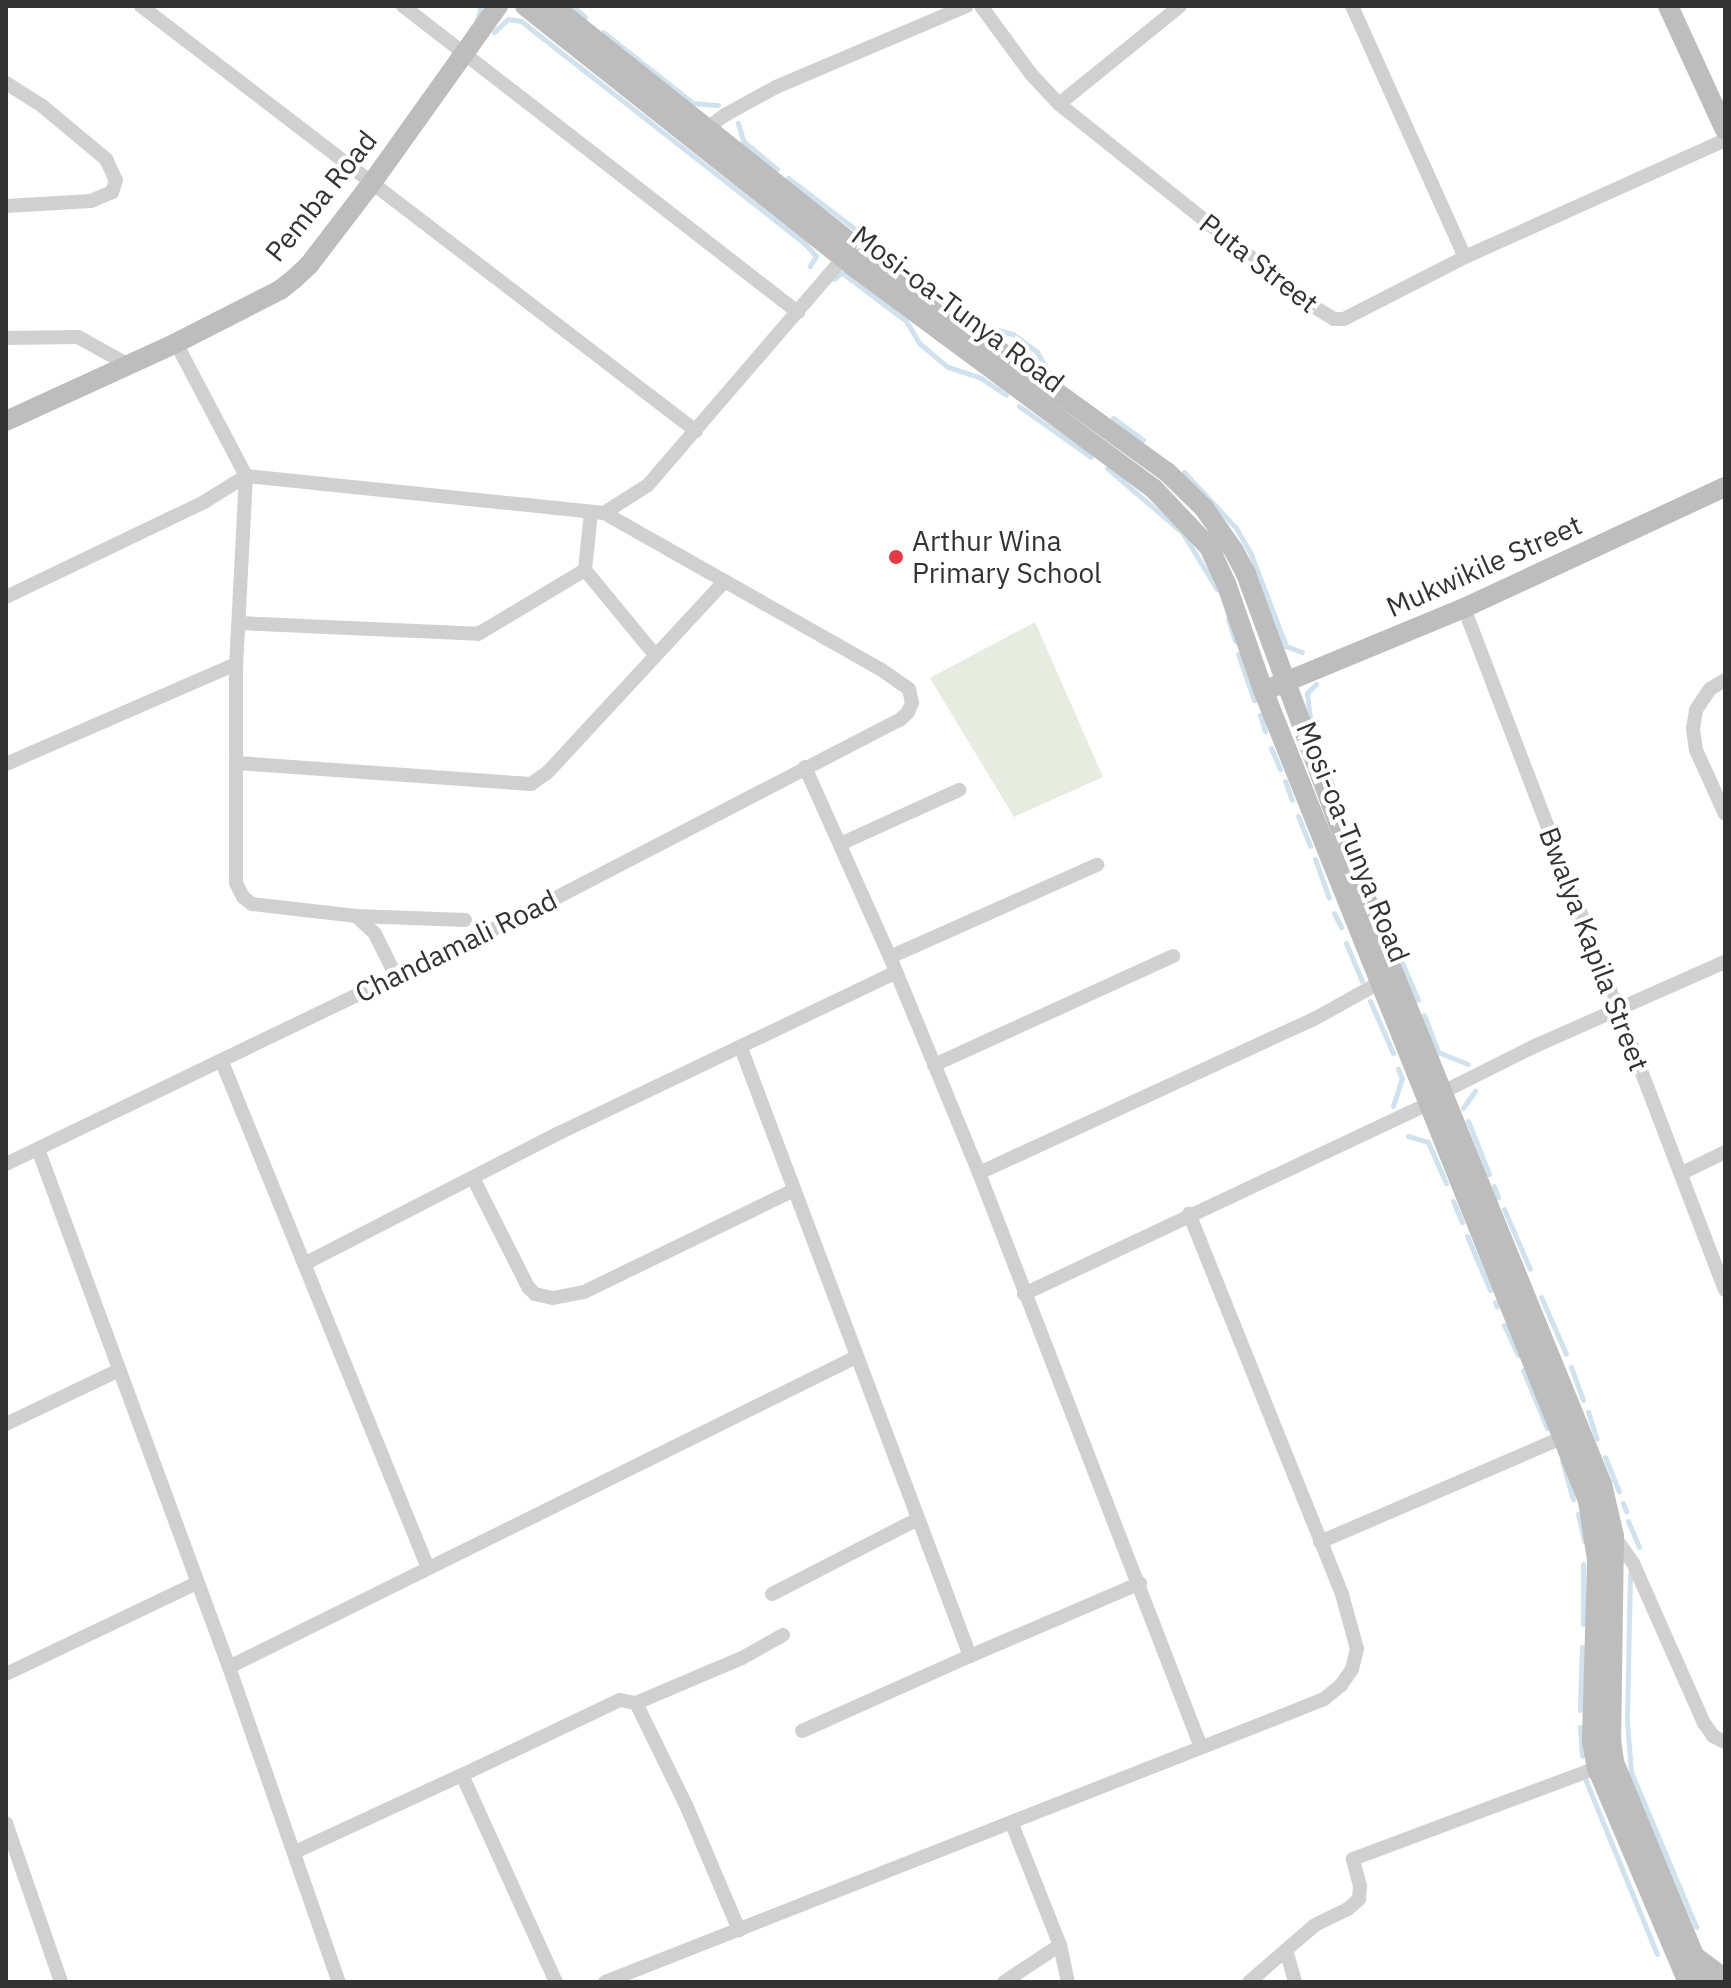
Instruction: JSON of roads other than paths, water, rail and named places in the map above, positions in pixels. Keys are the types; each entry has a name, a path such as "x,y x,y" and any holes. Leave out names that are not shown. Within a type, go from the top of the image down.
{"main road":[{"name":"Pemba Road","path":"6,421 176,343 280,290 294,279 309,265 371,184 498,6"},
{"name":"Mosi-oa-Tunya Road","path":"525,6 699,136 1154,489 1209,547 1226,583 1263,690 1379,983 1435,1098 1582,1430 1602,1484 1614,1762 1705,1982"},
{"name":"Mosi-oa-Tunya Road","path":"553,6 699,136"},
{"path":"1668,6 1725,130"},
{"name":"Mosi-oa-Tunya Road","path":"849,252 1149,459 1186,489 1220,529 1246,574 1435,1098 1564,1437 1605,1534 1592,1741 1597,1768 1670,1946 1688,1982"},
{"name":"Mukwikile Street","path":"1263,690 1464,608 1725,487"},
{"path":"1670,1946 1677,1982"},
{"path":"1694,1955 1704,1967 1725,1979"}],"street":[{"path":"141,6 696,431"},
{"path":"403,6 798,312"},
{"path":"699,136 776,87 967,6"},
{"name":"Puta Street","path":"981,6 1031,74 1059,104 1311,305 1334,319 1344,319 1465,257 1725,140"},
{"path":"1059,104 1180,6"},
{"path":"1352,6 1465,257"},
{"path":"6,83 41,105 106,159 116,180 112,192 91,201 6,206"},
{"path":"597,512 648,485 849,252"},
{"path":"6,338 78,337 127,364"},
{"path":"176,343 246,476 236,664 236,883 243,897 252,904 356,916 465,920"},
{"path":"6,597 204,502 246,476 597,512 724,582 547,773 531,784 237,763"},
{"path":"239,623 478,634 585,570 597,512"},
{"path":"585,570 655,655"},
{"name":"Chandamali Road","path":"6,1164 519,917 901,719 912,703 909,689 880,669 724,582"},
{"name":"Bwalya Kapila Street","path":"1464,608 1725,1290"},
{"path":"6,764 236,664"},
{"path":"1725,680 1710,689 1696,710 1693,729 1696,750 1725,814"},
{"path":"805,767 890,957 979,1173 1201,1747"},
{"path":"840,844 959,790"},
{"path":"890,957 1097,865"},
{"path":"356,916 375,934 396,976"},
{"path":"934,1065 1173,956"},
{"path":"1024,1294 1616,1010 1725,962"},
{"path":"304,1264 896,972"},
{"path":"979,1173 1314,1019 1379,983"},
{"path":"741,1048 970,1656"},
{"path":"222,1062 428,1568"},
{"path":"38,1149 229,1667 339,1982"},
{"path":"1682,1173 1725,1152"},
{"path":"473,1178 528,1287 535,1294 553,1298 584,1292 794,1190"},
{"path":"605,1982 1324,1699 1352,1669 1357,1649 1353,1627 1189,1214"},
{"path":"229,1667 856,1357"},
{"path":"6,1424 119,1370"},
{"path":"1320,1542 1564,1437"},
{"path":"772,1594 918,1519"},
{"path":"1605,1534 1633,1563 1704,1723 1713,1736 1725,1742"},
{"path":"6,1674 197,1583"},
{"path":"802,1731 1140,1583"},
{"path":"295,1852 620,1700 636,1703 742,1658 783,1635"},
{"path":"636,1703 686,1805 739,1930"},
{"path":"1249,1982 1315,1925 1348,1909 1359,1899 1360,1886 1353,1859 1597,1768"},
{"path":"462,1775 556,1982"},
{"path":"6,1823 61,1982"},
{"path":"1012,1824 1060,1945 1068,1982"},
{"path":"1004,1982 1060,1945"},
{"path":"1286,1950 1295,1982"}],"waterway":[{"path":"477,20 481,6"},
{"path":"572,6 585,17"},
{"path":"494,32 508,19 521,21 805,244 816,256 810,266"},
{"path":"603,32 693,103 718,105"},
{"path":"738,123 743,141 777,169"},
{"path":"788,178 897,261"},
{"path":"909,270 932,286"},
{"path":"834,279 841,273 845,275 906,321 919,343 948,367 981,378 1006,395"},
{"path":"942,294 961,309"},
{"path":"972,317 977,321"},
{"path":"990,328 1013,334 1037,352 1048,372"},
{"path":"1019,406 1091,457"},
{"path":"1113,418 1143,440"},
{"path":"1107,468 1182,532 1217,589"},
{"path":"1184,472 1236,528 1250,552 1286,646 1302,652"},
{"path":"1228,619 1235,641"},
{"path":"1238,654 1254,700"},
{"path":"1310,718 1307,693 1316,684"},
{"path":"1260,715 1265,731"},
{"path":"1271,748 1280,769"},
{"path":"1285,781 1292,800"},
{"path":"1298,816 1310,846"},
{"path":"1315,859 1329,898"},
{"path":"1334,913 1341,927"},
{"path":"1392,939 1418,1000"},
{"path":"1346,943 1362,981"},
{"path":"1370,1001 1393,1053"},
{"path":"1424,1015 1438,1052 1468,1064"},
{"path":"1393,1106 1402,1079 1398,1069"},
{"path":"1463,1108 1475,1091"},
{"path":"1468,1121 1489,1174"},
{"path":"1408,1136 1428,1142 1446,1183"},
{"path":"1494,1186 1498,1197"},
{"path":"1453,1201 1462,1222"},
{"path":"1504,1209 1530,1269"},
{"path":"1467,1236 1490,1290"},
{"path":"1541,1297 1566,1354"},
{"path":"1495,1302 1497,1307"},
{"path":"1504,1325 1518,1355"},
{"path":"1571,1367 1583,1400"},
{"path":"1523,1370 1547,1428"},
{"path":"1588,1412 1597,1439"},
{"path":"1605,1457 1619,1491"},
{"path":"1562,1461 1573,1499"},
{"path":"1623,1503 1626,1511"},
{"path":"1578,1514 1584,1541"},
{"path":"1628,1521 1639,1547"},
{"path":"1583,1564 1583,1624"},
{"path":"1630,1574 1627,1721 1631,1772 1696,1927"},
{"path":"1580,1710 1582,1647"},
{"path":"1580,1727 1582,1756"},
{"path":"1586,1781 1657,1954"}],"place":[{"name":"Arthur Wina Primary School","path":"896,557"}]}
